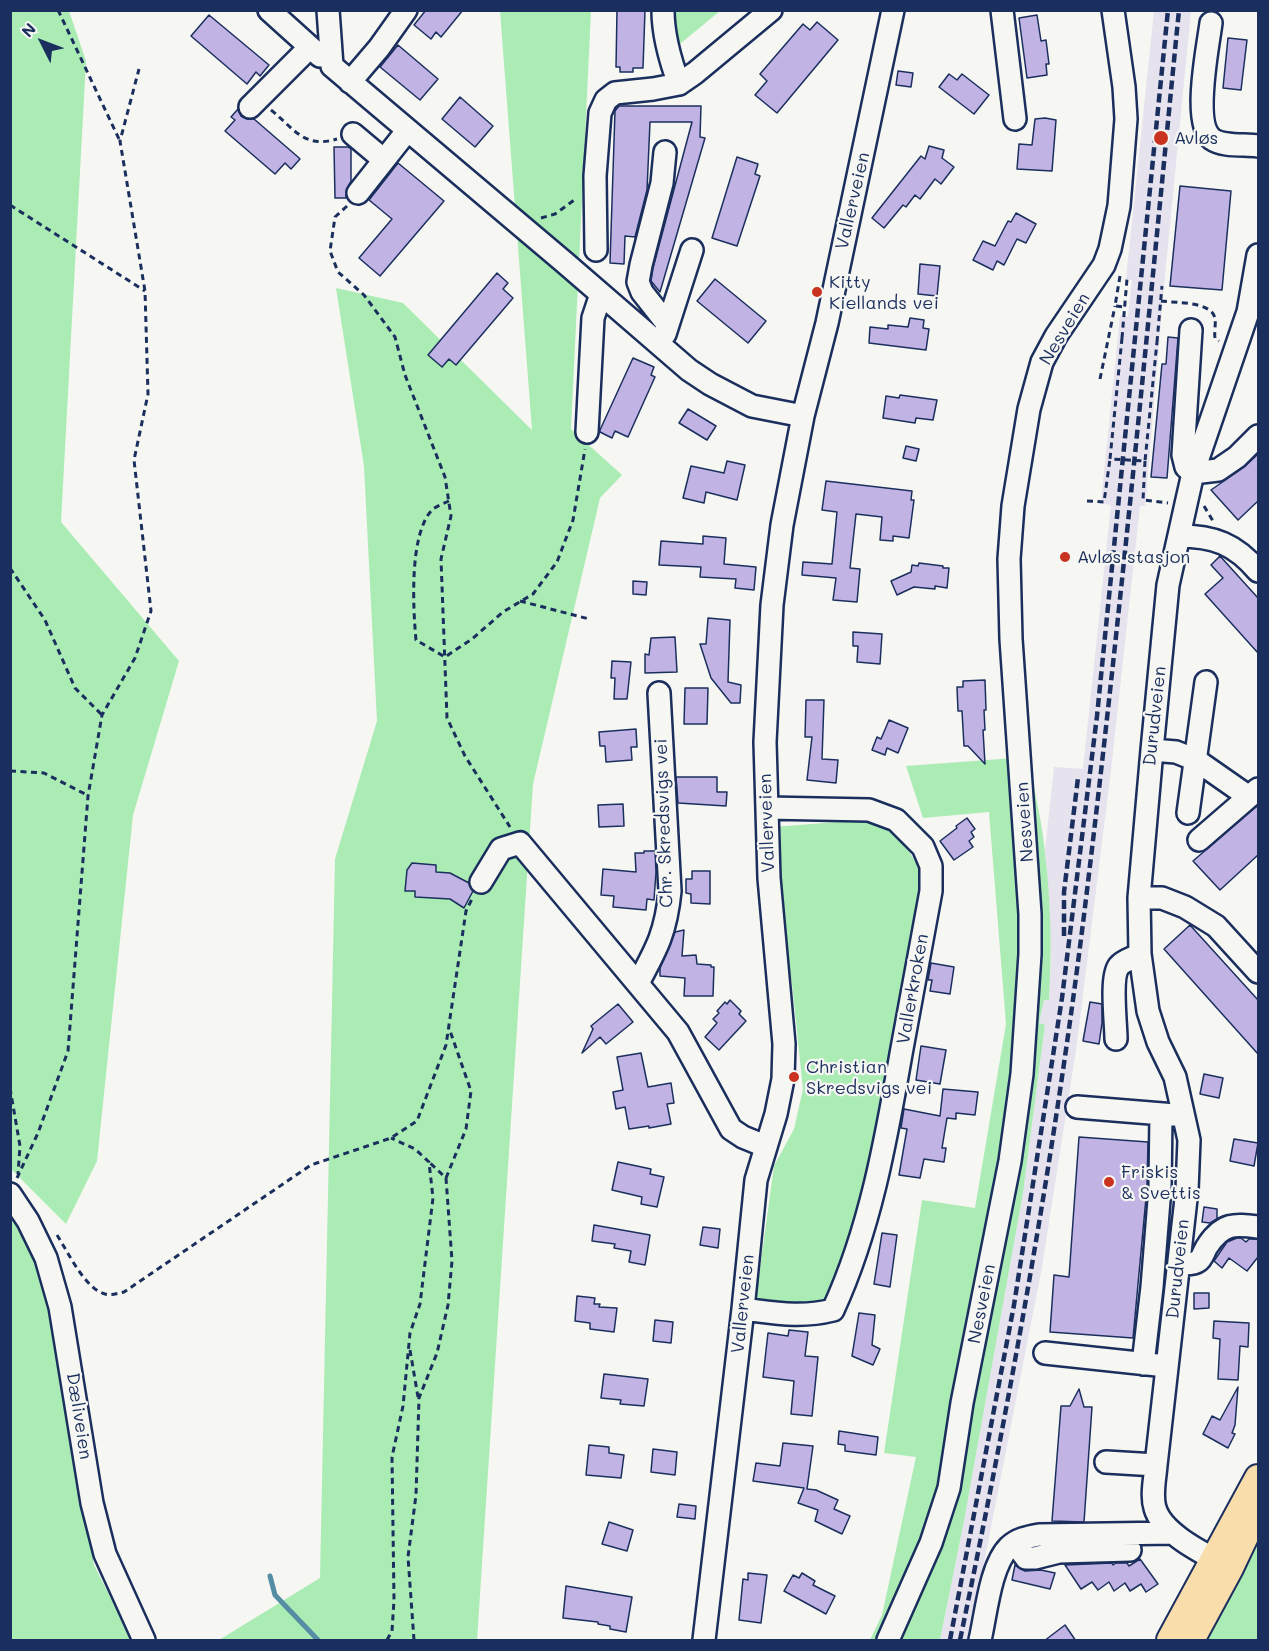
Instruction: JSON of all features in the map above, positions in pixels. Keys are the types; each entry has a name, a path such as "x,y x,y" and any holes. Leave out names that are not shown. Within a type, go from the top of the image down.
{"main road":[{"path":"1191,1641 1258,1478"},
{"path":"1170,1641 1258,1509"}],"street":[{"path":"269,10 407,131 689,370 752,406 803,416"},
{"path":"328,10 332,66"},
{"path":"350,82 379,48 406,10"},
{"path":"663,10 668,56 679,84"},
{"path":"596,250 596,176 600,113 606,100 615,93 679,84 771,10"},
{"name":"Vallerveien","path":"704,1641 756,1180 776,1114 783,1079 784,1044 772,926 765,742 772,605 782,525 803,416 827,323 893,10"},
{"path":"1002,10 1016,119"},
{"name":"Nesveien","path":"888,1641 931,1543 949,1488 962,1402 1010,1161 1020,1085 1030,954 1030,914 1010,608 1009,559 1013,506 1029,409 1039,372 1049,347 1104,265 1110,249 1119,206 1126,119 1124,87 1113,10"},
{"path":"1211,23 1203,88 1202,115 1206,131 1211,138 1219,142 1258,146"},
{"path":"255,101 310,47"},
{"path":"358,193 407,131"},
{"path":"353,134 384,160"},
{"path":"665,152 662,183 638,282 642,292 668,325"},
{"path":"661,346 692,249"},
{"name":"Durudveien","path":"1222,1563 1173,1533 1155,1509 1156,1465 1187,1190 1189,1140 1175,1077 1158,1042 1148,1011 1140,954 1139,898 1168,585 1179,536 1194,504 1193,473 1251,302 1258,255"},
{"path":"587,432 593,318 601,294"},
{"path":"1191,330 1183,455 1186,467 1193,473 1218,470 1237,457 1258,436"},
{"path":"1179,536 1197,536 1231,546 1248,559 1258,571"},
{"path":"1188,813 1206,682"},
{"name":"Chr. Skredsvigs vei","path":"638,983 660,941 667,918 670,891 659,693"},
{"path":"1152,750 1176,752 1196,760 1254,792 1199,840"},
{"name":"Vallerkroken","path":"743,1309 790,1315 812,1315 833,1310 843,1288 857,1254 887,1129 931,891 931,866 923,847 896,820 869,810 767,808"},
{"path":"481,882 501,849 520,843 678,1032 731,1129 765,1146"},
{"path":"1139,898 1162,898 1185,907 1216,926 1258,972"},
{"path":"1116,1039 1114,981 1117,969 1121,964 1140,954"},
{"path":"1077,1107 1185,1115"},
{"path":"1143,1364 1160,1188 1161,1114"},
{"name":"Dæliveien","path":"10,1194 41,1249 52,1278 60,1307 92,1503 105,1554 144,1641"},
{"path":"1179,1264 1195,1263 1201,1259 1207,1246 1218,1232 1227,1227 1236,1225 1258,1227"},
{"path":"1045,1353 1167,1366"},
{"path":"1106,1462 1156,1465"},
{"path":"980,1641 995,1573 1001,1557 1015,1543 1027,1537 1039,1535 1173,1533"},
{"path":"1015,1543 1026,1558 1035,1558 1059,1551 1130,1550"}],"path":[{"path":"10,1088 20,1146 18,1175 38,1133 68,1051 88,796 102,715 135,658 151,611 134,460 148,394 145,291 120,141 58,10"},
{"path":"120,141 139,69"},
{"path":"255,101 266,106 300,135 312,142 326,142 353,134"},
{"path":"519,224 555,214 573,202 596,176"},
{"path":"358,193 335,217 330,251 338,272 364,295 395,337 405,375 445,477 451,516 441,559 447,718 465,756 520,843"},
{"path":"10,205 145,291"},
{"path":"1100,379 1120,273"},
{"path":"1087,501 1104,502 1105,499 1127,279"},
{"path":"1162,286 1143,500 1194,504 1206,512 1218,527 1221,542"},
{"path":"1115,306 1125,306"},
{"path":"445,657 472,639 503,612 533,594 557,562 573,520 587,432"},
{"path":"1110,459 1145,461"},
{"path":"445,657 416,640 412,601 416,556 424,522 433,508 449,501"},
{"path":"10,568 45,620 75,688 102,715"},
{"path":"520,601 589,619"},
{"path":"10,771 44,773 88,796"},
{"path":"99,1292 108,1295 124,1292 311,1166 391,1138 417,1121 446,1045 466,911 481,882"},
{"path":"419,1398 437,1353 448,1305 452,1261 447,1178 466,1129 471,1091 448,1025"},
{"path":"391,1138 414,1149 447,1178"},
{"path":"387,1641 392,1631 394,1600 392,1457 403,1406 410,1333 420,1304 433,1198 429,1162"},
{"path":"409,1345 419,1398 416,1495 408,1557 414,1641"}],"shaded area":[{"path":"1154,11 1191,11 1145,506 1140,506 1111,770 1076,1050 1042,1267 969,1640 940,1640 964,1521 1023,1193 1045,1026 1039,1024 1044,1000 1049,1000 1051,962 1045,850 1054,767 1083,769 1111,505 1101,503 1120,316 1128,316 1132,280 1126,279"}],"green space":[{"path":"675,10 720,11 675,48"},
{"path":"10,11 69,11 86,61 61,522 179,661 133,815 97,1161 66,1224 10,1168"},
{"path":"500,11 591,11 571,429 622,475 600,498 533,784 477,1640 219,1640 320,1578 335,859 377,721 364,466 336,288 403,303 532,430"},
{"path":"1028,757 1042,829 1047,871 1050,963 1049,1000 1044,1000 1039,1023 1045,1025 1023,1193 964,1521 940,1640 870,1640 882,1615 916,1457 884,1453 922,1200 975,1208 1006,1024 989,812 923,818 906,766"},
{"path":"863,820 897,832 923,874 917,926 850,1259 828,1301 803,1305 756,1298 774,1166 794,1129 803,1089 792,984 775,880 773,827"},
{"path":"10,1198 54,1312 94,1565 132,1640 11,1640"},
{"path":"1258,1537 1258,1640 1205,1640"}],"building":[{"path":"426,10 463,10 441,37 436,32 431,39 414,25"},
{"path":"617,10 645,10 643,68 633,68 633,72 620,72 620,67 616,67"},
{"path":"209,15 269,65 260,76 256,72 247,84 191,36"},
{"path":"1037,15 1041,41 1046,40 1049,64 1046,64 1047,75 1027,78 1019,18"},
{"path":"817,22 838,40 777,113 755,95 767,81 760,74 803,24 810,30"},
{"path":"1228,38 1247,40 1241,90 1223,88"},
{"path":"398,45 438,79 420,100 380,67"},
{"path":"898,71 913,73 911,87 896,85"},
{"path":"949,74 957,80 962,74 989,95 974,114 939,87"},
{"path":"460,97 493,126 475,147 442,119"},
{"path":"619,106 701,106 700,137 705,138 660,292 651,281 653,268 692,122 650,122 647,190 635,237 625,236 624,264 610,263 615,111"},
{"path":"238,109 241,116 254,119 300,159 291,169 285,163 275,174 225,131 235,120 231,117"},
{"path":"1035,119 1056,120 1052,171 1017,169 1019,144 1032,145"},
{"path":"929,146 944,150 942,158 954,167 941,184 935,179 920,199 915,195 906,207 903,205 884,228 872,218 921,156 925,159"},
{"path":"334,147 351,149 351,181 346,191 346,198 335,198"},
{"path":"737,157 758,164 755,174 760,176 737,246 712,238"},
{"path":"398,163 444,201 380,276 359,258 392,219 369,200"},
{"path":"1180,186 1231,191 1222,290 1170,286"},
{"path":"1016,213 1036,224 1026,243 1017,239 1004,265 997,261 993,270 973,260 983,241 995,246 1008,221 1011,222"},
{"path":"920,264 940,266 937,296 918,294"},
{"path":"497,273 508,283 503,289 513,298 456,365 449,359 442,367 428,355"},
{"path":"715,279 766,321 748,343 697,301"},
{"path":"910,318 924,320 923,328 929,329 926,350 869,343 870,327 888,329 888,325 908,327"},
{"path":"1168,337 1178,338 1167,478 1151,477 1162,364 1166,364"},
{"path":"633,358 654,367 651,375 655,377 628,437 615,431 612,438 600,430"},
{"path":"900,395 937,400 933,420 916,418 915,423 883,418 886,396 899,398"},
{"path":"688,409 716,426 707,440 679,423"},
{"path":"906,446 919,449 916,461 903,458"},
{"path":"1258,454 1258,501 1238,520 1211,490 1244,467"},
{"path":"727,461 745,465 737,500 706,492 704,503 683,498 691,466 724,473"},
{"path":"826,481 912,491 911,500 914,500 909,538 893,536 893,541 880,540 882,517 856,514 850,568 860,569 857,602 833,600 836,578 802,575 803,562 832,564 837,512 822,510"},
{"path":"703,536 726,538 724,564 756,567 754,590 735,588 736,579 700,577 701,567 659,565 661,541 703,544"},
{"path":"1220,556 1258,598 1258,653 1205,594 1223,578 1211,565"},
{"path":"919,563 949,568 947,588 914,587 897,595 891,581 911,572 912,565 918,566"},
{"path":"633,581 647,582 646,595 633,594"},
{"path":"708,618 730,620 728,682 741,685 740,703 731,703 711,678 700,644 706,644"},
{"path":"853,632 882,634 880,664 857,662 858,646 853,646"},
{"path":"675,637 677,672 645,673 645,654 649,655 651,638"},
{"path":"612,661 631,662 627,699 614,699 615,678 611,678"},
{"path":"985,680 986,710 984,710 985,730 983,730 985,764 968,746 964,746 962,711 958,711 957,687 963,687 963,681"},
{"path":"685,688 708,688 707,724 684,724"},
{"path":"806,700 824,700 822,759 838,760 836,783 807,780 812,737 805,737"},
{"path":"889,720 908,728 898,753 887,748 885,755 872,750 877,737 881,739"},
{"path":"636,729 637,747 631,747 632,760 606,762 605,746 600,746 599,732"},
{"path":"676,777 717,777 717,792 727,792 726,806 678,803"},
{"path":"623,804 624,826 599,827 598,805"},
{"path":"1258,805 1258,855 1220,890 1193,861"},
{"path":"967,818 975,829 971,832 974,837 969,841 973,847 954,860 940,841"},
{"path":"644,851 655,851 654,900 647,899 646,910 613,907 614,896 601,895 603,869 636,872 635,853 644,853"},
{"path":"412,863 436,865 436,872 450,873 469,883 473,891 464,908 450,899 415,897 415,891 405,891 407,870"},
{"path":"692,871 710,871 710,904 691,903 691,894 686,893 686,879 692,879"},
{"path":"1190,925 1258,1000 1258,1054 1164,949"},
{"path":"684,930 682,956 696,955 697,964 714,967 713,996 684,996 685,978 660,976 660,968 675,932"},
{"path":"931,963 954,967 950,994 930,991 932,980 928,980"},
{"path":"730,1000 741,1011 739,1014 746,1021 719,1050 705,1037 717,1023 713,1019 719,1013 717,1011"},
{"path":"1090,1002 1102,1004 1099,1044 1083,1041"},
{"path":"618,1004 633,1022 606,1044 600,1037 582,1053 593,1029 591,1026"},
{"path":"921,1046 946,1050 940,1084 916,1080"},
{"path":"641,1053 648,1087 671,1083 674,1103 667,1104 671,1124 629,1129 625,1107 616,1109 613,1092 623,1090 617,1057"},
{"path":"1204,1074 1223,1078 1219,1098 1200,1094"},
{"path":"943,1089 978,1092 975,1115 956,1113 956,1119 947,1118 942,1148 946,1148 944,1162 924,1159 920,1178 899,1175 907,1129 901,1128 904,1109 940,1116"},
{"path":"1079,1137 1148,1142 1147,1187 1133,1338 1050,1332 1054,1275 1069,1277"},
{"path":"1234,1139 1258,1143 1254,1166 1230,1161"},
{"path":"618,1162 651,1169 650,1174 664,1177 657,1207 641,1204 642,1197 612,1190"},
{"path":"1204,1207 1217,1209 1217,1219 1210,1223 1202,1222"},
{"path":"594,1225 650,1235 645,1265 629,1262 631,1251 614,1248 615,1244 592,1241"},
{"path":"703,1227 720,1229 718,1248 700,1245"},
{"path":"882,1233 897,1235 890,1287 874,1284"},
{"path":"1237,1238 1246,1242 1249,1239 1258,1239 1258,1257 1247,1271 1229,1258 1222,1268 1214,1261 1227,1242"},
{"path":"1194,1293 1209,1293 1209,1308 1194,1309"},
{"path":"577,1296 595,1298 594,1304 600,1304 599,1307 617,1308 614,1332 590,1329 590,1323 575,1321"},
{"path":"859,1313 875,1315 872,1345 880,1349 873,1365 852,1356"},
{"path":"655,1320 673,1322 671,1343 653,1341"},
{"path":"1214,1321 1249,1323 1248,1347 1240,1346 1238,1380 1218,1379 1220,1339 1213,1338"},
{"path":"789,1330 808,1332 805,1356 818,1357 812,1416 791,1414 794,1381 763,1377 768,1333 788,1336"},
{"path":"604,1374 648,1379 644,1406 620,1404 621,1400 601,1398"},
{"path":"1238,1387 1235,1425 1232,1433 1235,1434 1228,1448 1203,1434 1212,1416 1220,1420"},
{"path":"1079,1389 1084,1407 1092,1407 1084,1522 1052,1521 1061,1406 1070,1406"},
{"path":"839,1431 878,1437 876,1455 845,1451 845,1445 838,1444"},
{"path":"783,1443 813,1446 807,1489 816,1490 838,1500 834,1509 850,1516 842,1534 815,1521 818,1510 798,1503 804,1488 753,1481 756,1463 780,1466"},
{"path":"589,1445 609,1447 609,1453 624,1455 621,1478 586,1475"},
{"path":"653,1449 677,1452 675,1475 651,1472"},
{"path":"679,1504 696,1506 695,1519 677,1517"},
{"path":"609,1522 633,1530 627,1551 602,1544"},
{"path":"1140,1559 1158,1584 1146,1592 1141,1584 1130,1591 1125,1583 1114,1591 1109,1582 1098,1590 1092,1582 1081,1589 1065,1565 1127,1563 1129,1566"},
{"path":"1015,1565 1025,1571 1041,1570 1055,1573 1050,1589 1012,1580"},
{"path":"748,1573 767,1575 761,1623 739,1620 743,1579 748,1580"},
{"path":"802,1573 815,1581 813,1585 835,1596 826,1614 784,1591 793,1575 799,1578"},
{"path":"566,1586 632,1597 626,1632 610,1629 610,1626 598,1624 598,1622 563,1618"},
{"path":"1065,1625 1076,1641 1044,1641"}],"waterway":[{"path":"270,1576 275,1595 318,1640"}],"railway":[{"path":"950,1640 1014,1305 1062,998 1097,716 1168,10"},
{"path":"960,1640 1030,1279 1072,1006 1122,576 1179,10"},
{"path":"1064,936 1064,892 1078,778"}],"place":[{"name":"Avløs","path":"1161,138"},
{"name":"Kitty Kiellands vei","path":"817,292"},
{"name":"Avløs stasjon","path":"1065,557"},
{"name":"Christian Skredsvigs vei","path":"794,1077"},
{"name":"Friskis & Svettis","path":"1109,1182"}]}
